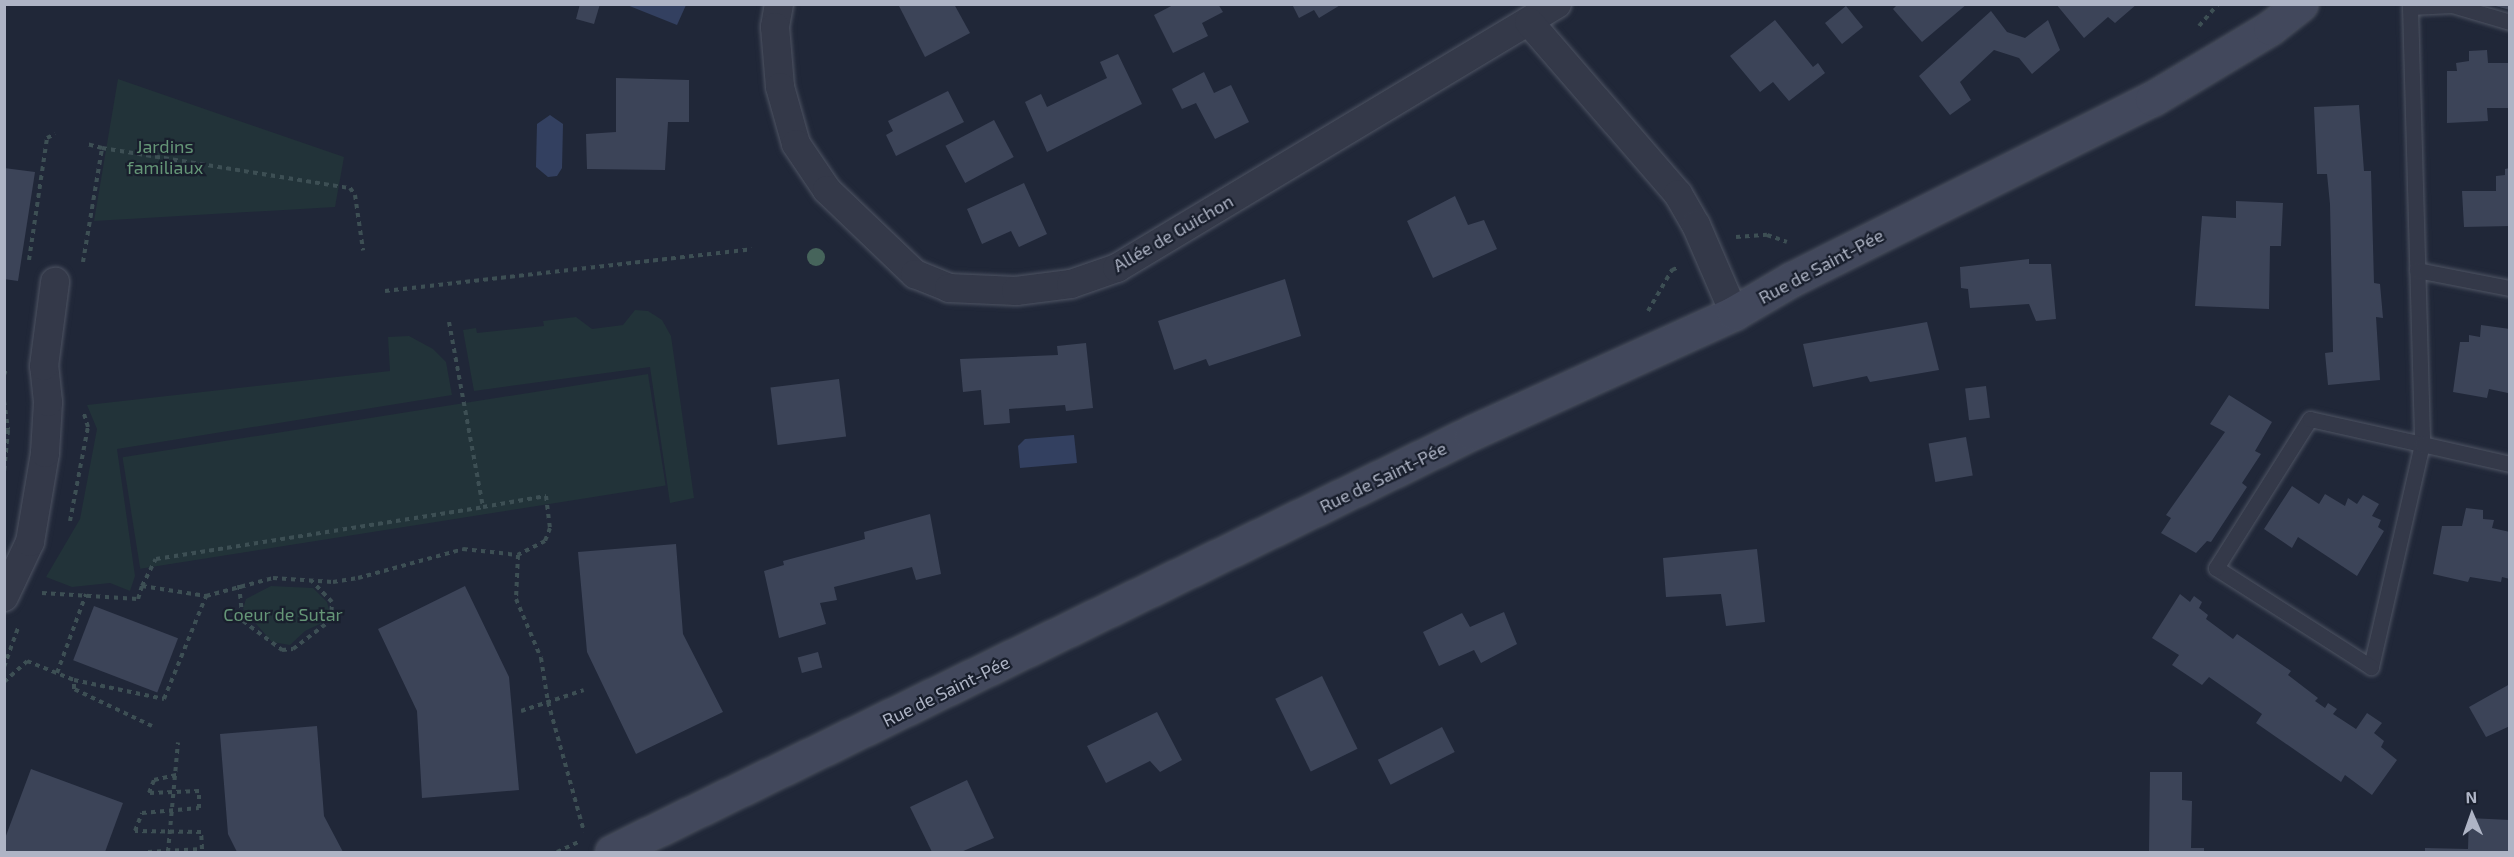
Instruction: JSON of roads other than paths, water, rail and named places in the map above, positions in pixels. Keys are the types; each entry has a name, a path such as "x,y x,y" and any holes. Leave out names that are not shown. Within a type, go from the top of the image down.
{"main road":[{"name":"Rue de Saint-Pée","path":"599,846 1471,433 1734,313 1792,279 2152,99 2271,28 2301,4"}],"street":[{"name":"Allée de Guichon","path":"780,4 775,27 780,87 796,144 826,190 915,274 949,288 1016,291 1071,284 1117,268 1557,4"},
{"path":"1529,22 1678,194 1696,225 1734,313"},
{"path":"4,597 30,542 45,453 48,402 44,366 55,282"}],"lane":[{"path":"2510,22 2452,5 2410,7 2422,444 2371,667 2216,568 2310,419 2422,444 2510,465"},
{"path":"2417,270 2510,288"}],"water":[{"path":"686,4 677,25 627,5"},
{"path":"550,115 563,124 562,168 557,176 548,177 536,167 537,124"},
{"path":"1074,435 1077,463 1020,468 1018,446 1025,439"}],"park label":[{"name":"Jardins familiaux","path":"165,157"},
{"name":"Coeur de Sutar","path":"283,614"}]}
